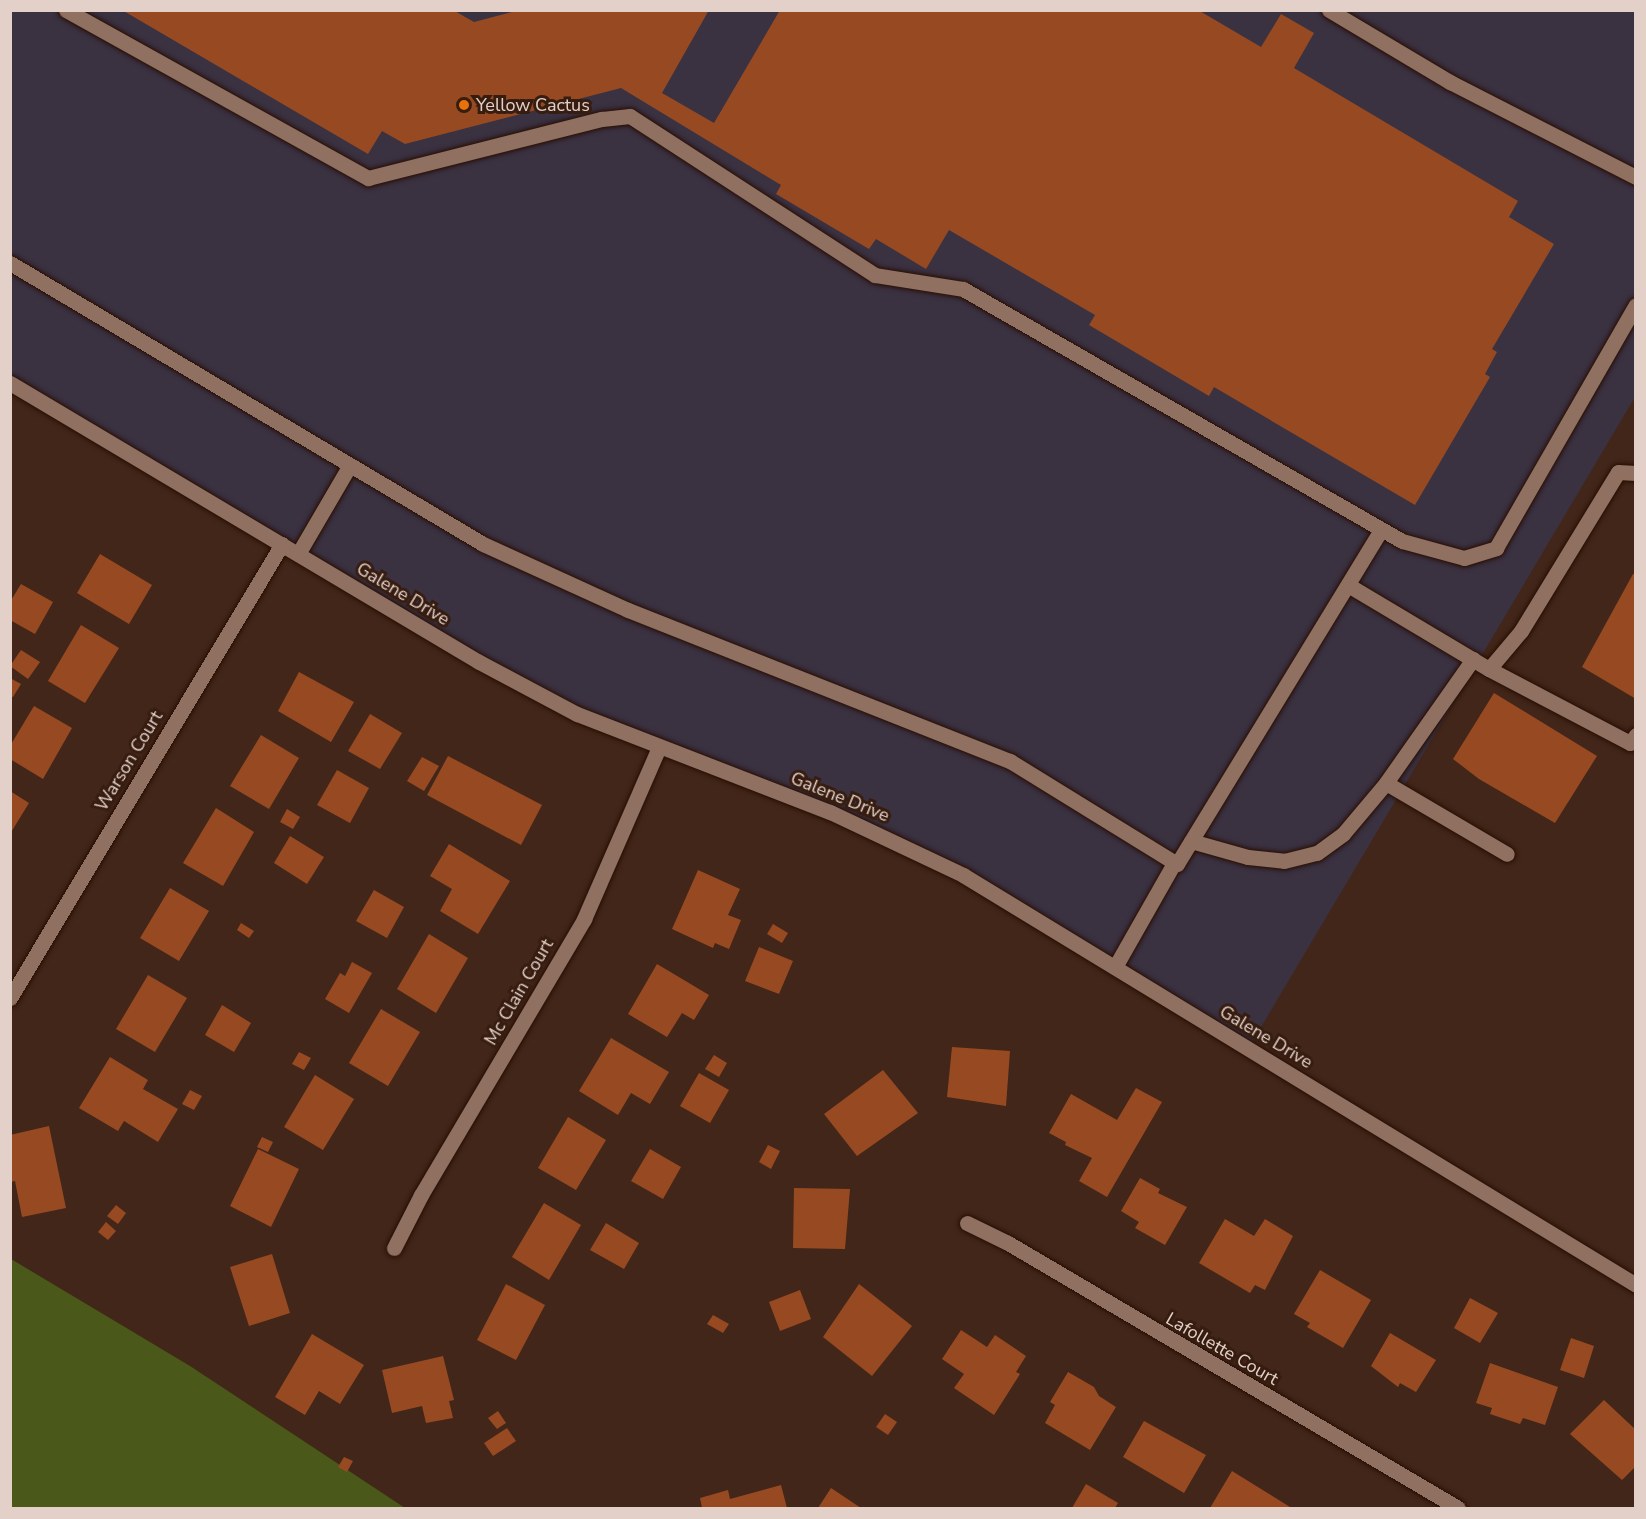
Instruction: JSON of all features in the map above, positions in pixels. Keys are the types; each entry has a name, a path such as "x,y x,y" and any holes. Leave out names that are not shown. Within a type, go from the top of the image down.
{"street":[{"path":"66,10 368,178 602,119 630,116 875,275 963,289 1381,530 1402,541 1464,558 1496,548 1635,305"},
{"path":"1329,10 1450,82 1635,177"},
{"path":"10,263 483,544 628,610 1010,761 1174,863"},
{"name":"Galene Drive","path":"10,383 548,699 659,747 884,835 963,874 1635,1285"},
{"path":"298,554 350,465"},
{"path":"1489,669 1521,631 1618,472 1635,472"},
{"path":"1115,967 1174,863 1191,841 1381,530"},
{"name":"Warson Court","path":"10,998 282,544"},
{"path":"1347,585 1489,669 1630,742 1635,735"},
{"path":"1191,841 1248,857 1284,861 1317,853 1343,834 1386,783 1473,659"},
{"name":"Mc Clain Court","path":"394,1248 420,1195 584,919 659,747"},
{"path":"1386,783 1507,854"},
{"name":"Lafollette Court","path":"967,1223 1008,1243 1458,1509"}],"shaded area":[{"path":"11,11 1635,11 1635,397 1248,1049 963,875 577,714 11,384"}],"green space":[{"path":"11,1259 190,1366 405,1508 11,1508"}],"building":[{"path":"122,10 453,10 474,22 519,10 709,10 662,93 714,123 780,10 1198,10 1261,47 1281,14 1314,33 1294,68 1518,201 1509,217 1554,244 1492,349 1497,352 1485,374 1490,377 1415,505 1214,387 1209,396 1089,325 1095,315 949,230 926,269 876,239 869,249 776,194 781,185 621,88 405,144 382,131 368,154"},
{"path":"100,554 152,585 129,624 77,593"},
{"path":"1633,574 1636,575 1636,699 1582,667"},
{"path":"21,584 53,602 35,634 10,620 10,602"},
{"path":"81,625 119,648 85,703 48,681"},
{"path":"21,650 40,662 28,679 10,666"},
{"path":"299,672 354,702 331,742 278,711"},
{"path":"10,678 21,684 13,697 10,696"},
{"path":"1494,693 1597,756 1555,823 1479,779 1453,759"},
{"path":"34,706 72,728 43,779 10,759 10,746"},
{"path":"370,714 402,733 380,769 348,751"},
{"path":"261,735 299,758 269,809 230,786"},
{"path":"448,756 542,805 521,845 427,795"},
{"path":"422,757 439,766 424,791 407,781"},
{"path":"337,770 369,788 350,823 317,805"},
{"path":"10,791 29,803 10,834"},
{"path":"216,808 254,832 223,886 183,863"},
{"path":"287,809 300,817 293,829 280,822"},
{"path":"290,836 324,857 307,884 274,863"},
{"path":"449,844 510,881 478,934 440,911 452,889 430,876"},
{"path":"698,870 740,889 728,915 741,920 729,949 715,943 713,948 672,929"},
{"path":"170,888 209,911 179,961 140,938"},
{"path":"374,890 404,907 387,938 356,921"},
{"path":"241,923 254,931 249,938 237,930"},
{"path":"773,924 788,933 782,943 767,934"},
{"path":"429,934 468,958 436,1013 397,989"},
{"path":"759,947 793,961 779,994 745,981"},
{"path":"352,962 372,973 349,1013 325,999 340,973 345,976"},
{"path":"657,964 709,995 694,1020 682,1013 667,1037 628,1014"},
{"path":"148,975 187,998 155,1052 116,1029"},
{"path":"222,1005 251,1023 234,1052 205,1035"},
{"path":"381,1009 420,1032 388,1086 349,1063"},
{"path":"611,1038 669,1072 650,1104 631,1093 618,1115 579,1091"},
{"path":"952,1047 1010,1051 1006,1106 947,1097"},
{"path":"299,1052 311,1058 304,1070 292,1064"},
{"path":"714,1055 727,1063 719,1077 705,1069"},
{"path":"110,1057 148,1080 143,1089 178,1109 158,1142 124,1121 118,1131 79,1108"},
{"path":"883,1070 918,1113 857,1156 824,1114"},
{"path":"699,1073 729,1090 710,1123 680,1106"},
{"path":"315,1075 354,1099 323,1150 284,1127"},
{"path":"1136,1088 1162,1102 1107,1197 1079,1181 1092,1158 1065,1145 1066,1142 1049,1133 1071,1094 1117,1120"},
{"path":"190,1090 202,1096 194,1110 182,1104"},
{"path":"568,1117 606,1140 576,1190 538,1168"},
{"path":"49,1126 66,1208 22,1217 15,1181 10,1182 10,1135"},
{"path":"262,1137 273,1142 268,1152 257,1147"},
{"path":"768,1145 780,1151 771,1169 759,1162"},
{"path":"258,1149 299,1169 271,1227 230,1206"},
{"path":"650,1149 681,1167 663,1199 631,1181"},
{"path":"1140,1178 1160,1189 1158,1193 1187,1207 1165,1245 1135,1228 1139,1222 1121,1211"},
{"path":"794,1188 850,1189 845,1249 793,1248"},
{"path":"544,1203 581,1225 549,1280 512,1257"},
{"path":"116,1205 126,1213 118,1224 107,1216"},
{"path":"1225,1219 1254,1236 1265,1219 1293,1236 1265,1290 1255,1285 1250,1293 1199,1263"},
{"path":"106,1222 116,1231 108,1240 98,1232"},
{"path":"606,1223 639,1243 624,1269 590,1250"},
{"path":"272,1254 290,1313 249,1326 230,1267"},
{"path":"1320,1270 1371,1300 1343,1348 1307,1327 1310,1323 1294,1314"},
{"path":"506,1284 545,1305 516,1360 477,1340"},
{"path":"859,1284 912,1326 872,1376 823,1337"},
{"path":"800,1290 811,1319 780,1331 769,1302"},
{"path":"1470,1298 1498,1313 1480,1343 1454,1328"},
{"path":"713,1315 729,1324 723,1333 707,1324"},
{"path":"961,1330 987,1347 995,1335 1026,1356 1016,1372 1020,1374 994,1415 954,1388 964,1374 942,1359"},
{"path":"1390,1333 1436,1360 1416,1392 1400,1383 1398,1387 1371,1366"},
{"path":"312,1334 364,1365 340,1404 319,1391 305,1415 275,1397"},
{"path":"1571,1338 1594,1346 1584,1378 1560,1370"},
{"path":"443,1356 454,1400 449,1401 453,1418 426,1423 422,1406 392,1413 382,1370"},
{"path":"1490,1363 1558,1387 1545,1425 1523,1418 1520,1424 1490,1414 1492,1408 1476,1403"},
{"path":"1068,1372 1094,1387 1099,1396 1116,1407 1090,1450 1045,1423 1055,1405 1050,1402"},
{"path":"1604,1400 1636,1430 1636,1466 1622,1480 1570,1434"},
{"path":"498,1411 506,1423 497,1429 488,1418"},
{"path":"885,1414 897,1422 888,1435 876,1427"},
{"path":"1144,1421 1206,1455 1184,1493 1123,1457"},
{"path":"507,1428 516,1441 493,1456 484,1443"},
{"path":"344,1457 353,1461 347,1472 338,1467"},
{"path":"1232,1471 1290,1507 1210,1508"},
{"path":"1086,1484 1118,1503 1115,1508 1072,1508"},
{"path":"781,1485 787,1508 702,1508 700,1498 728,1490 730,1499"},
{"path":"831,1488 861,1508 818,1508"}],"place":[{"name":"Yellow Cactus","path":"464,105"}]}
